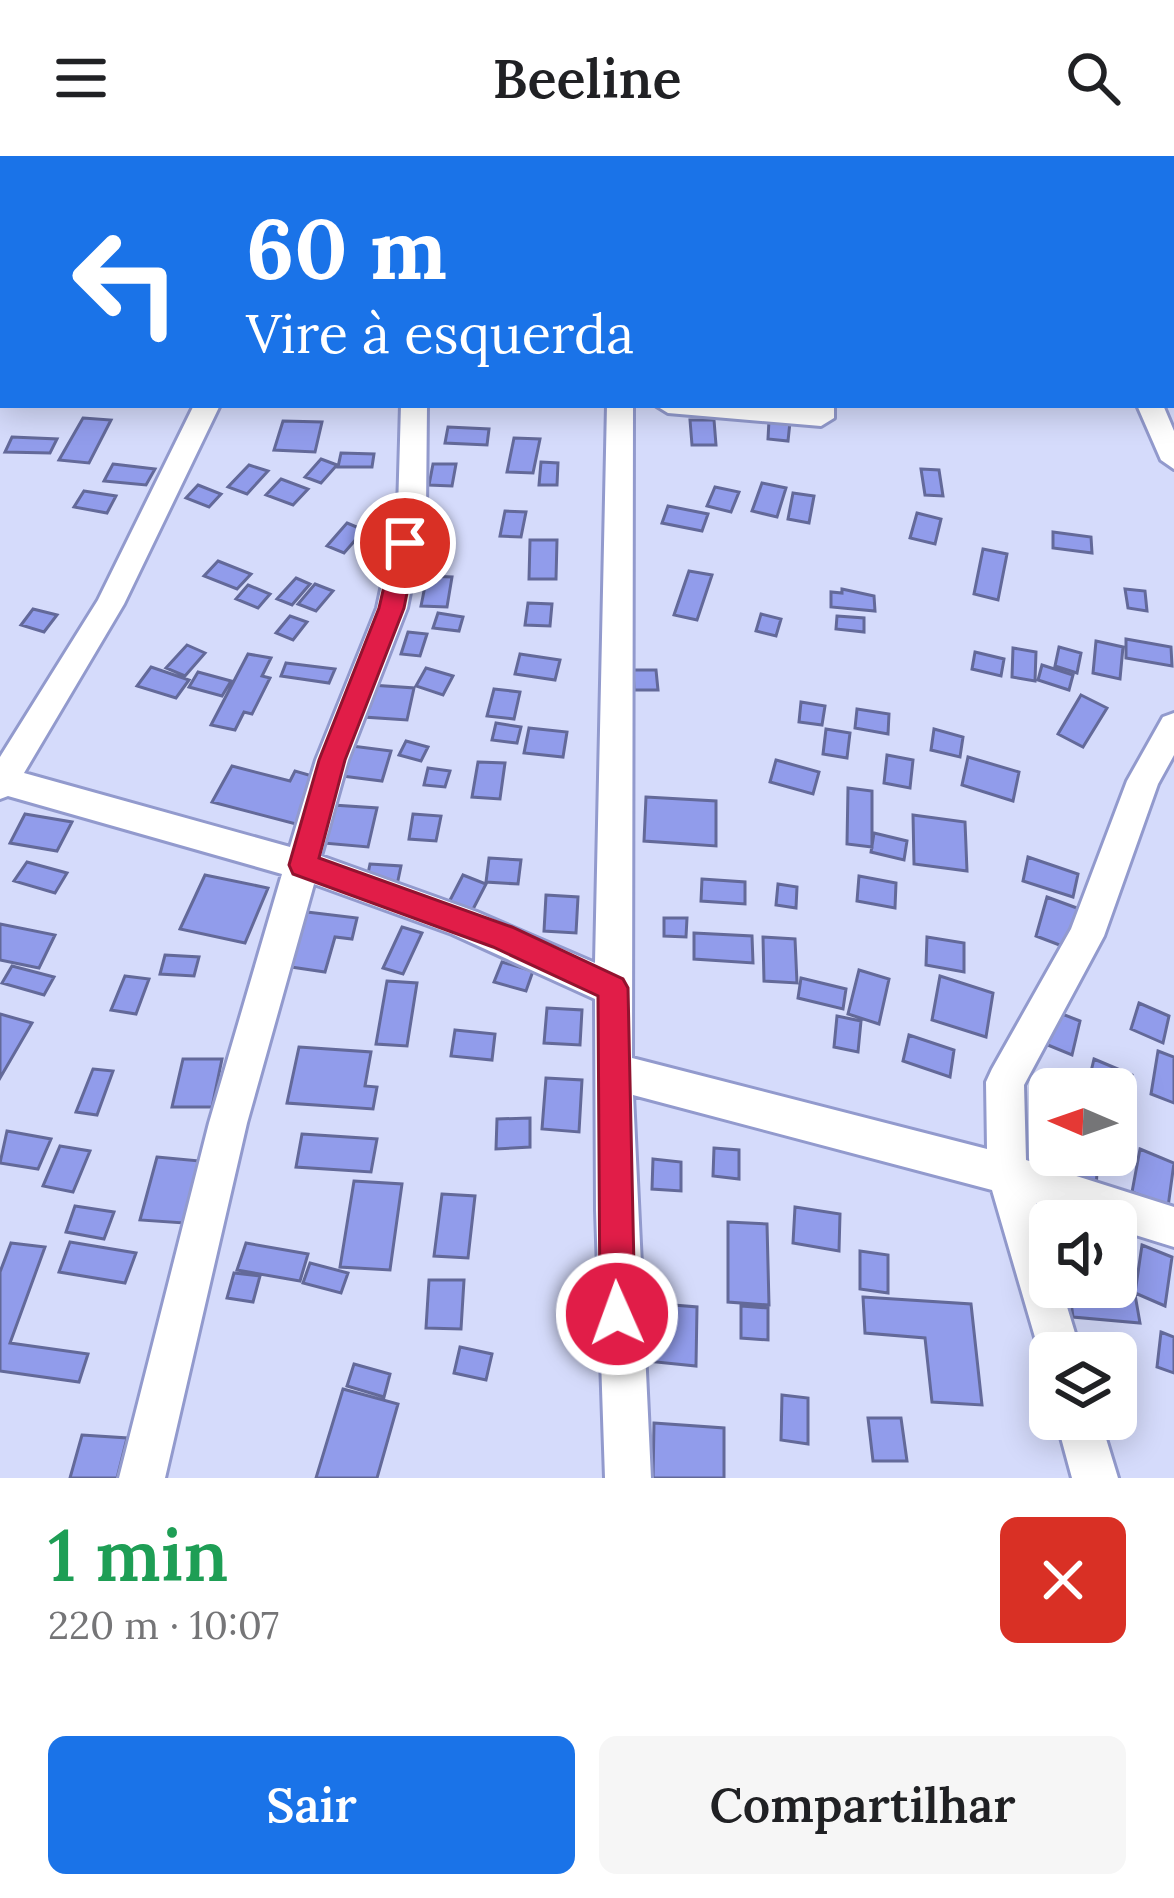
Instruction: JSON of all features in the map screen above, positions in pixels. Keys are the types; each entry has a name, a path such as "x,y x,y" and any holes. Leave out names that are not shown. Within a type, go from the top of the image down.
{"street":[{"path":"206,408 110,604 1,782 303,865 502,937 613,988"},
{"path":"142,1478 228,1124 339,740 392,608 412,511 414,408"},
{"path":"620,408 612,1071 614,1273 628,1478"},
{"path":"703,408 821,418 821,408"},
{"path":"1151,408 1174,460"},
{"path":"1053,1332 1007,1174 1004,1082 1086,936 1143,782 1174,726"},
{"path":"612,1071 1007,1174 1174,1227"},
{"path":"1084,1440 1095,1478"}],"building":[{"path":"83,418 111,420 89,463 59,460"},
{"path":"690,420 714,420 716,445 692,445"},
{"path":"769,420 790,422 788,441 768,439"},
{"path":"283,421 322,422 315,452 274,450"},
{"path":"448,427 489,429 487,445 445,443"},
{"path":"12,437 57,439 50,453 5,452"},
{"path":"514,438 540,439 533,473 507,472"},
{"path":"341,453 374,454 372,467 338,467"},
{"path":"321,459 337,465 321,483 305,477"},
{"path":"541,462 558,463 557,485 539,485"},
{"path":"113,464 155,469 146,485 104,481"},
{"path":"433,464 456,464 452,486 429,485"},
{"path":"249,465 268,471 247,494 228,487"},
{"path":"921,469 939,470 943,496 925,495"},
{"path":"281,479 308,489 293,505 266,495"},
{"path":"762,483 786,488 777,517 752,511"},
{"path":"198,485 221,494 209,507 186,498"},
{"path":"715,487 739,492 731,512 707,506"},
{"path":"84,491 116,496 107,513 74,507"},
{"path":"793,493 814,496 809,523 788,519"},
{"path":"668,506 708,514 702,531 662,523"},
{"path":"505,511 526,512 521,537 500,536"},
{"path":"917,513 941,519 935,544 910,538"},
{"path":"347,523 364,530 344,553 327,546"},
{"path":"1053,532 1091,537 1092,553 1053,548"},
{"path":"530,540 557,540 556,579 529,579"},
{"path":"983,549 1007,554 998,600 974,594"},
{"path":"218,561 251,574 237,589 204,576"},
{"path":"689,571 712,575 697,620 674,615"},
{"path":"427,576 452,577 447,607 421,606"},
{"path":"296,578 310,584 292,605 277,599"},
{"path":"315,584 333,591 316,611 298,604"},
{"path":"248,585 270,594 258,608 236,599"},
{"path":"842,589 874,596 875,611 831,607 831,592 842,593"},
{"path":"1125,589 1145,591 1147,611 1128,608"},
{"path":"528,603 552,604 550,626 525,625"},
{"path":"33,609 57,615 44,632 21,625"},
{"path":"438,613 463,617 459,631 433,628"},
{"path":"761,614 781,619 776,636 756,631"},
{"path":"290,616 307,622 293,640 276,633"},
{"path":"837,616 864,618 864,632 836,629"},
{"path":"408,632 427,634 420,656 401,654"},
{"path":"1126,639 1171,647 1172,666 1126,658"},
{"path":"1096,641 1123,647 1120,679 1093,673"},
{"path":"187,645 205,653 185,676 166,668"},
{"path":"1059,647 1081,653 1077,673 1055,666"},
{"path":"1013,648 1036,652 1035,681 1012,677"},
{"path":"975,652 1004,659 1001,676 972,669"},
{"path":"248,654 271,658 262,676 270,678 252,714 244,712 235,730 211,725"},
{"path":"520,654 560,660 555,680 515,674"},
{"path":"286,663 335,669 329,683 281,676"},
{"path":"1042,665 1073,675 1069,690 1038,680"},
{"path":"151,667 189,680 176,698 137,686"},
{"path":"426,668 453,676 443,695 416,686"},
{"path":"633,670 656,670 658,690 634,690"},
{"path":"198,672 231,681 222,696 189,687"},
{"path":"371,685 414,688 407,720 364,717"},
{"path":"494,689 520,692 514,719 487,716"},
{"path":"1081,695 1107,708 1083,747 1058,734"},
{"path":"801,702 825,706 822,725 799,722"},
{"path":"857,709 889,714 888,734 855,728"},
{"path":"496,723 521,727 517,743 492,740"},
{"path":"529,728 567,732 563,757 524,753"},
{"path":"826,729 850,733 847,758 823,754"},
{"path":"934,729 963,737 960,757 931,750"},
{"path":"406,741 428,747 421,761 399,755"},
{"path":"352,746 391,751 382,781 342,776"},
{"path":"887,755 913,760 910,788 884,783"},
{"path":"968,757 1019,772 1013,801 962,785"},
{"path":"776,760 819,772 813,794 770,782"},
{"path":"478,762 505,763 500,799 472,797"},
{"path":"232,766 290,781 295,771 319,778 296,824 212,802"},
{"path":"428,768 450,771 445,787 424,785"},
{"path":"848,788 872,791 872,847 847,844"},
{"path":"646,797 716,801 716,846 644,841"},
{"path":"333,805 377,808 368,847 323,843"},
{"path":"25,814 72,822 57,851 10,843"},
{"path":"413,814 441,816 436,841 409,839"},
{"path":"913,815 965,822 967,871 914,864"},
{"path":"874,833 907,841 904,860 871,852"},
{"path":"1028,857 1078,874 1073,897 1023,881"},
{"path":"489,858 521,860 518,884 486,882"},
{"path":"27,862 67,873 55,893 14,881"},
{"path":"370,864 401,866 397,885 366,883"},
{"path":"205,875 268,888 245,943 180,929"},
{"path":"463,875 486,884 470,915 447,906"},
{"path":"859,876 896,883 895,908 857,901"},
{"path":"702,879 745,882 745,904 701,901"},
{"path":"778,884 797,887 796,908 776,905"},
{"path":"546,895 578,897 576,933 544,931"},
{"path":"1047,897 1085,911 1075,951 1036,936"},
{"path":"307,912 357,918 352,939 335,937 325,972 291,967"},
{"path":"664,918 687,918 686,937 664,936"},
{"path":"0,924 55,935 39,968 0,960"},
{"path":"402,927 422,933 403,974 383,968"},
{"path":"694,933 752,936 753,963 694,959"},
{"path":"763,937 795,939 797,983 764,981"},
{"path":"927,937 964,943 964,972 926,965"},
{"path":"165,955 199,957 194,976 160,974"},
{"path":"502,962 533,971 526,991 494,982"},
{"path":"12,966 54,977 44,995 2,983"},
{"path":"859,970 889,979 879,1024 848,1014"},
{"path":"125,976 149,979 136,1014 111,1010"},
{"path":"940,976 993,993 986,1037 932,1020"},
{"path":"801,978 846,989 843,1009 798,998"},
{"path":"387,981 417,983 407,1046 376,1044"},
{"path":"1139,1003 1169,1016 1163,1043 1131,1029"},
{"path":"547,1008 582,1010 580,1045 544,1043"},
{"path":"1052,1010 1080,1021 1072,1055 1043,1043"},
{"path":"0,1014 32,1023 0,1078"},
{"path":"837,1016 861,1021 858,1052 834,1047"},
{"path":"455,1030 495,1034 492,1060 451,1056"},
{"path":"909,1035 954,1050 950,1077 903,1061"},
{"path":"299,1047 371,1052 365,1086 377,1087 373,1109 287,1103"},
{"path":"1158,1051 1174,1057 1174,1103 1151,1094"},
{"path":"183,1059 222,1059 212,1107 172,1107"},
{"path":"1094,1059 1115,1068 1092,1068"},
{"path":"93,1069 113,1071 97,1115 76,1112"},
{"path":"546,1078 582,1080 579,1132 542,1129"},
{"path":"530,1118 530,1147 496,1149 497,1119"},
{"path":"7,1131 51,1139 38,1169 0,1163"},
{"path":"302,1134 377,1139 371,1172 296,1167"},
{"path":"60,1146 90,1151 73,1192 43,1186"},
{"path":"714,1148 739,1150 739,1179 713,1176"},
{"path":"1140,1149 1174,1163 1168,1207 1132,1192"},
{"path":"157,1157 200,1161 184,1223 140,1220"},
{"path":"653,1159 681,1162 681,1191 652,1189"},
{"path":"1053,1176 1097,1176 1096,1189"},
{"path":"354,1181 402,1184 390,1270 340,1267"},
{"path":"442,1194 475,1196 468,1258 434,1256"},
{"path":"75,1206 114,1212 104,1239 66,1232"},
{"path":"795,1207 840,1214 839,1251 793,1243"},
{"path":"728,1222 767,1224 769,1305 728,1302"},
{"path":"70,1242 136,1253 125,1283 59,1272"},
{"path":"11,1243 45,1247 10,1343 88,1354 79,1382 0,1371 0,1272"},
{"path":"246,1243 308,1254 300,1281 237,1270"},
{"path":"1142,1245 1172,1257 1165,1306 1137,1294"},
{"path":"860,1251 888,1255 888,1293 860,1289"},
{"path":"310,1263 348,1273 341,1293 303,1283"},
{"path":"234,1273 260,1276 253,1302 227,1298"},
{"path":"429,1280 464,1280 461,1329 426,1328"},
{"path":"863,1297 971,1304 982,1405 932,1402 925,1338 865,1333"},
{"path":"649,1303 697,1307 696,1366 646,1361"},
{"path":"741,1306 768,1308 768,1340 741,1338"},
{"path":"1137,1306 1140,1323 1073,1317 1072,1308"},
{"path":"1161,1332 1174,1337 1174,1373 1157,1367"},
{"path":"460,1347 492,1354 486,1380 454,1373"},
{"path":"354,1364 390,1374 384,1397 347,1386"},
{"path":"343,1389 398,1404 377,1478 316,1478"},
{"path":"782,1395 808,1398 808,1444 781,1440"},
{"path":"868,1418 901,1418 907,1461 873,1461"},
{"path":"654,1423 724,1428 724,1478 653,1478"},
{"path":"82,1435 127,1438 117,1478 70,1478"}],"route":[{"path":"405,543 392,608 332,760 303,865 502,937 613,988 617,1314"}]}
